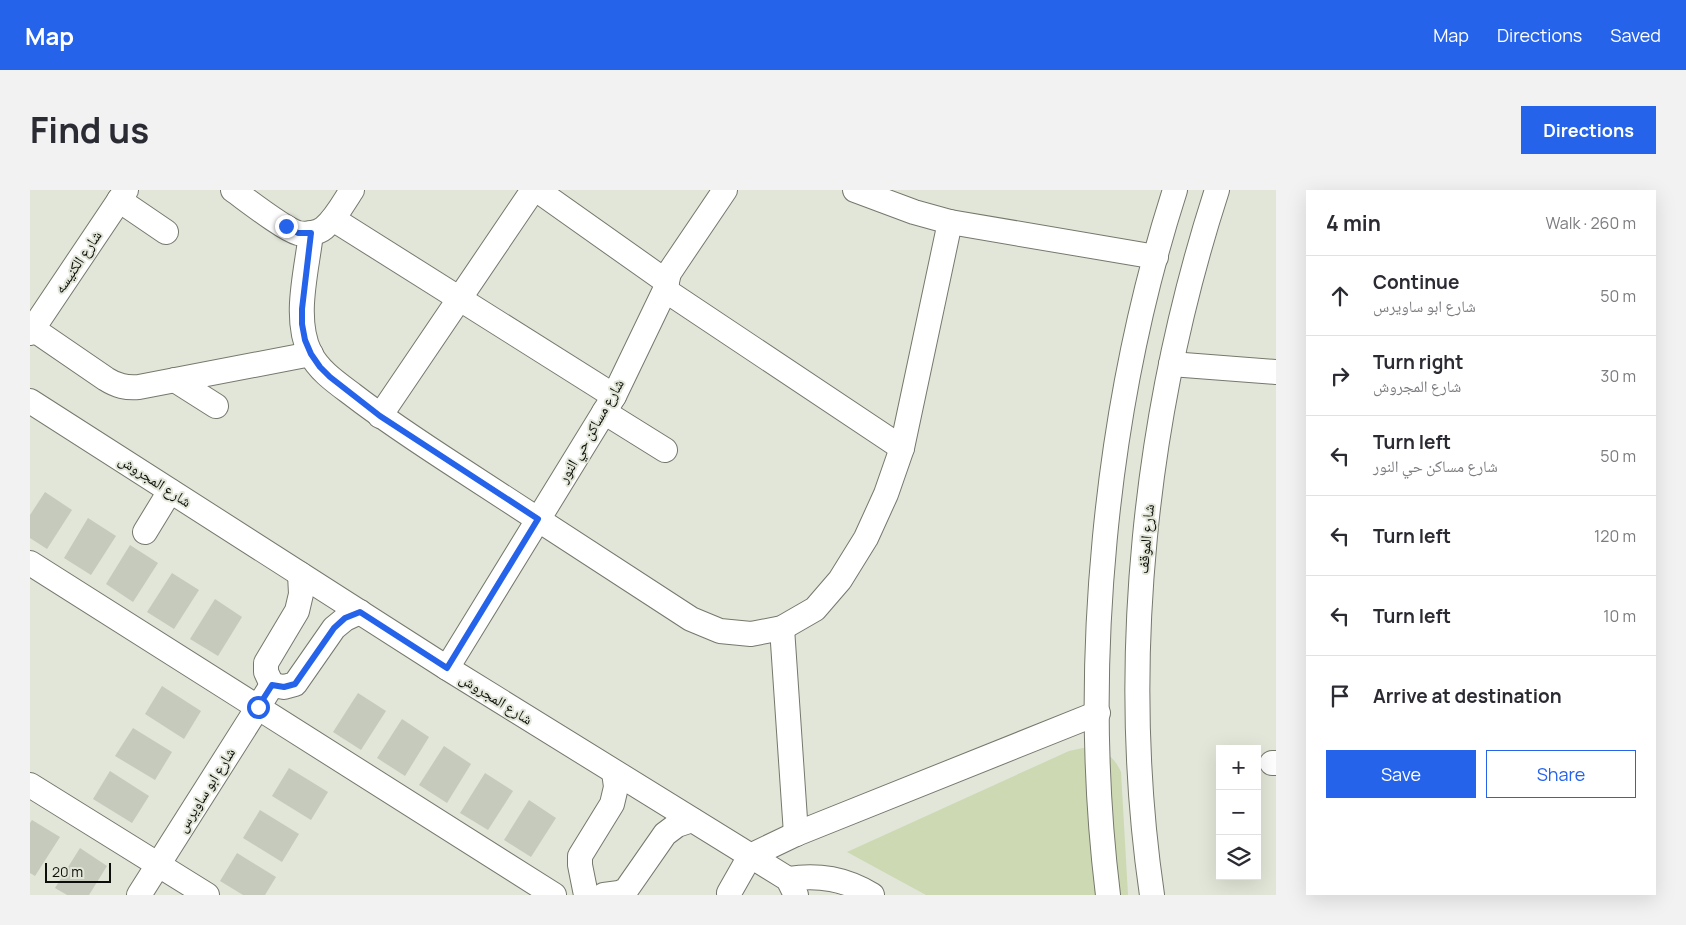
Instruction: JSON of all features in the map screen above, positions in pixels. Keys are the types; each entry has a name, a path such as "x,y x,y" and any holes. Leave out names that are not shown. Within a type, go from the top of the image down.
{"street":[{"path":"233,190 298,233 311,233 324,228 333,219 352,190"},
{"path":"380,416 533,190"},
{"path":"538,190 666,286 902,448"},
{"name":"شارع مساكن حي النور","path":"447,668 609,404 666,286 669,273 725,190"},
{"path":"855,190 914,212 950,222 1156,257"},
{"path":"1108,895 1098,768 1098,641 1108,514 1129,372 1156,257 1175,190"},
{"name":"شارع الموقف","path":"1152,895 1140,765 1138,704 1142,580 1149,501 1154,457 1171,364 1191,276 1217,190"},
{"path":"123,195 166,232"},
{"name":"شارع الكنيسه","path":"32,331 123,195"},
{"path":"333,219 460,299 609,404 665,450"},
{"path":"311,233 302,324 305,340 311,354 330,377 380,416 690,619 720,631 751,634 782,628 815,609 840,580 866,538 886,494 902,448 950,222"},
{"path":"32,331 116,385 128,388 311,354"},
{"path":"1171,364 1276,372"},
{"path":"174,380 216,406"},
{"name":"شارع المجروش","path":"30,401 447,668 750,856 792,887 802,877 829,877 852,884 872,895"},
{"path":"30,426 53,416"},
{"path":"145,532 170,491"},
{"path":"30,563 554,895"},
{"path":"300,574 302,594 298,611 266,663 266,672 272,685 284,687 295,684 334,628 345,618 360,612"},
{"path":"782,628 796,834"},
{"name":"شارع ابو ساويرس","path":"139,895 272,685"},
{"path":"728,893 750,856 796,834 1098,713"},
{"path":"586,895 580,856 612,804 616,787 614,772"},
{"path":"30,785 207,895"},
{"path":"604,895 619,893 630,887 665,834 670,829 692,820"}],"green space":[{"path":"1083,748 1107,754 1121,772 1128,895 926,895 847,852 1069,751"}],"building":[{"path":"45,492 72,510 47,549 30,538 30,515"},
{"path":"88,518 116,536 91,575 64,558"},
{"path":"130,545 158,563 133,602 106,584"},
{"path":"172,573 199,590 174,629 147,612"},
{"path":"215,599 242,617 218,656 190,639"},
{"path":"162,686 201,711 184,739 145,714"},
{"path":"358,693 386,711 361,750 333,732"},
{"path":"402,719 429,737 405,776 377,758"},
{"path":"133,728 172,752 155,780 115,756"},
{"path":"444,746 471,764 447,803 419,785"},
{"path":"289,768 328,792 311,820 272,796"},
{"path":"110,771 149,796 132,823 93,799"},
{"path":"485,773 513,791 488,830 460,813"},
{"path":"529,800 556,818 531,857 504,840"},
{"path":"260,810 299,834 282,862 243,838"},
{"path":"32,820 60,837 35,876 30,873 30,823"},
{"path":"80,848 107,866 89,895 67,895 55,888"},
{"path":"237,853 276,877 265,895 243,895 220,881"}],"route":[{"path":"258,707 272,685 284,687 295,684 334,628 345,618 360,612 447,668 538,519 380,416 320,367 311,354 305,340 302,324 311,233 298,233 286,226"}]}
